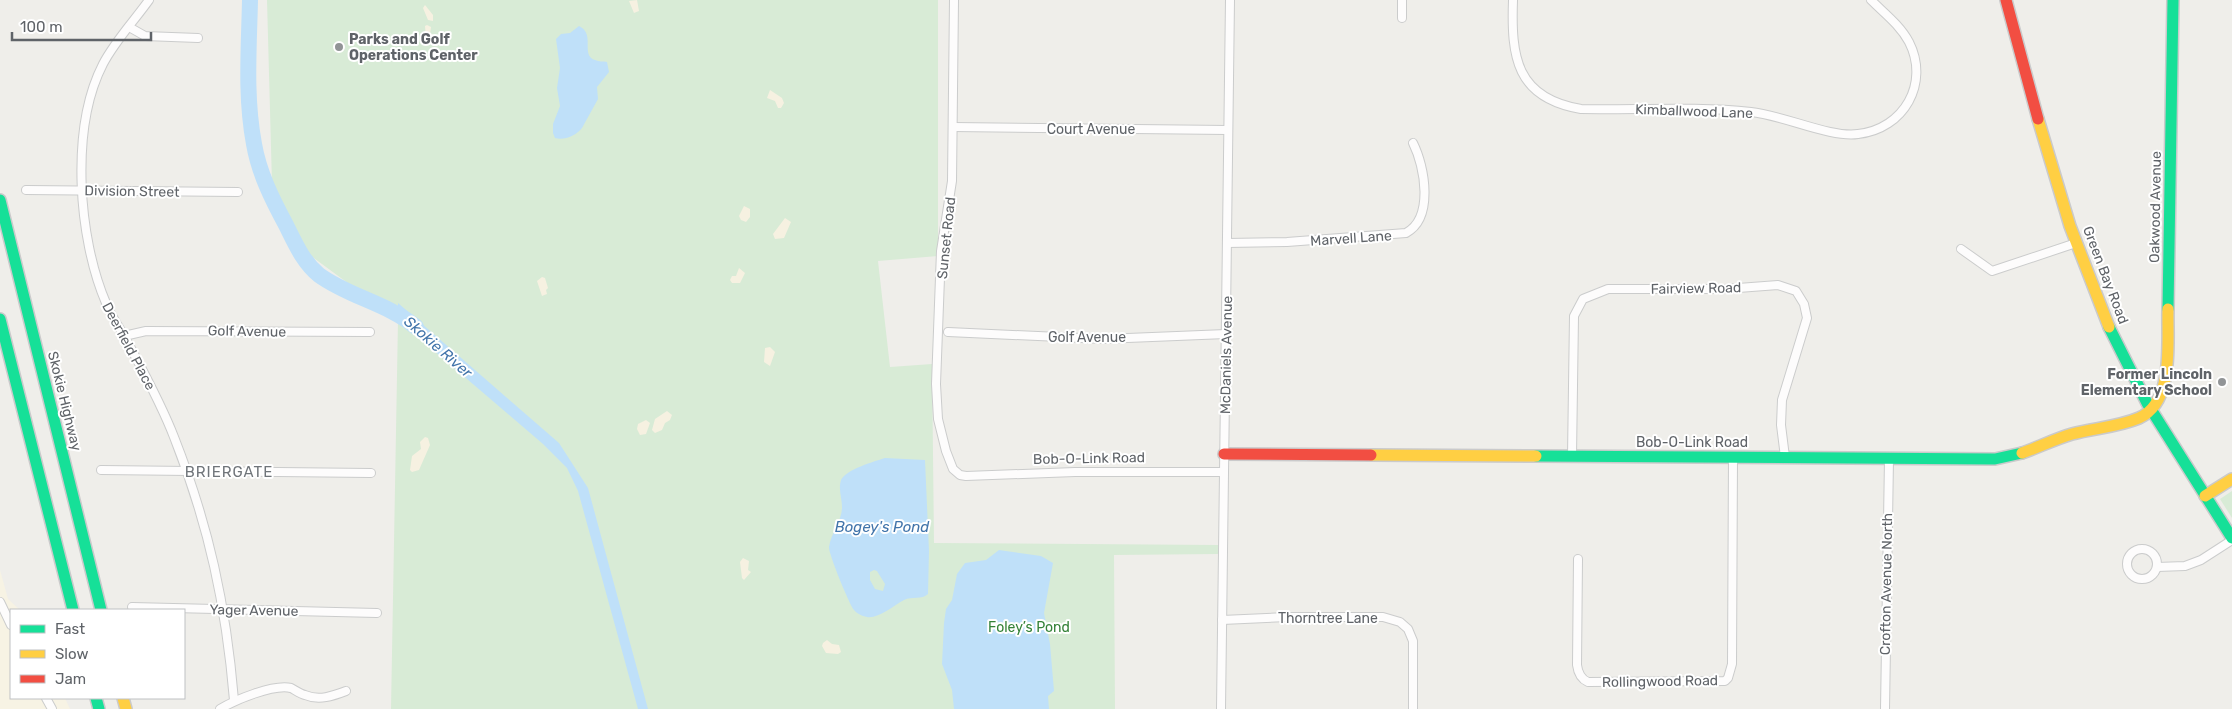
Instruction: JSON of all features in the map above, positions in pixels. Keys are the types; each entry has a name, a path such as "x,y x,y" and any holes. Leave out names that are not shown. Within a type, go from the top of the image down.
{"main road":[{"name":"Green Bay Road","path":"2006,0 2037,118 2076,243 2097,299 2122,356 2151,411 2232,539"},
{"name":"Oakwood Avenue","path":"2151,411 2165,382 2168,370 2173,0"},
{"name":"Skokie Highway","path":"0,200 101,609"},
{"path":"0,319 73,609"},
{"path":"0,354 36,465"},
{"name":"Bob-O-Link Road","path":"1224,454 1889,459 2005,458 2022,454 2071,434 2130,421 2151,411"},
{"path":"2205,496 2232,479"}],"street":[{"name":"Deerfield Place","path":"149,0 103,64 88,103 84,125 83,190 85,227 90,256 106,304 158,401 186,470 205,524 224,609 234,700"},
{"name":"Sunset Road","path":"954,0 952,182 942,250 936,384 941,434 951,465 956,472"},
{"name":"McDaniels Avenue","path":"1222,709 1230,0"},
{"path":"1402,0 1402,18"},
{"name":"Kimballwood Lane","path":"1513,0 1514,45 1518,66 1528,82 1539,94 1561,106 1581,109 1750,112 1852,134 1873,131 1886,125 1906,108 1915,91 1917,76 1910,43 1896,24 1871,0"},
{"path":"129,27 145,36 198,38"},
{"name":"Court Avenue","path":"953,127 1228,130"},
{"name":"Marvell Lane","path":"1227,243 1287,242 1406,233 1418,224 1423,211 1424,172 1413,143"},
{"name":"Division Street","path":"26,190 238,192"},
{"path":"1962,249 1992,271 2076,243"},
{"name":"Fairview Road","path":"1572,456 1574,316 1583,299 1608,289 1725,289 1778,285 1788,287 1800,296 1807,318 1782,400 1781,425 1784,457"},
{"name":"Golf Avenue","path":"124,336 146,331 370,332"},
{"name":"Golf Avenue","path":"948,332 1103,339 1226,334"},
{"name":"Rollingwood Road","path":"1578,559 1577,665 1578,673 1584,680 1608,682 1725,681 1728,678 1732,664 1733,457"},
{"name":"Crofton Avenue North","path":"1885,709 1889,459"},
{"path":"100,470 371,473"},
{"name":"Bob-O-Link Road","path":"956,472 966,476 1075,472 1224,472"},
{"path":"2157,566 2185,566 2201,560 2232,539"},
{"path":"2144,549 2154,555 2157,566 2150,576 2139,579 2129,572 2127,561 2133,551 2144,549"},
{"path":"0,602 10,623"},
{"name":"Yager Avenue","path":"132,607 377,613"},
{"name":"Thorntree Lane","path":"1222,620 1287,617 1383,617 1400,622 1408,629 1413,641 1413,709"},
{"path":"220,709 234,700 274,689 290,688 307,696 327,698 346,691"}],"shaded area":[{"path":"0,570 8,599 19,609 10,609 10,699 65,699 70,709 0,709"}],"green space":[{"path":"267,0 938,0 938,256 878,261 890,367 932,364 934,543 1218,545 1218,554 1114,555 1115,709 391,709 398,320 307,253 272,184"},
{"path":"2232,491 2232,518 2220,499"}],"sand":[{"path":"637,0 639,11 634,13 629,1"},
{"path":"425,5 433,15 433,21 428,20 423,8"},
{"path":"425,26 431,27 430,34 434,35 432,42 426,38"},
{"path":"770,90 782,98 784,103 781,108 778,108 775,101 767,98"},
{"path":"744,206 750,209 750,217 746,222 741,220 739,216"},
{"path":"785,218 791,222 784,238 775,239 773,234"},
{"path":"739,268 745,273 740,283 732,283 730,280 732,276 736,276"},
{"path":"542,277 545,278 548,288 546,290 547,294 542,296 537,281"},
{"path":"770,347 775,352 770,366 764,362 765,348"},
{"path":"667,411 672,415 670,420 665,423 662,430 655,433 652,430 655,419"},
{"path":"646,420 650,423 646,434 640,435 637,429 638,424"},
{"path":"425,437 428,438 430,445 419,470 412,472 410,470 412,456 421,449 420,442"},
{"path":"743,558 749,561 748,570 751,572 744,580 742,578 740,562"},
{"path":"827,640 832,644 839,645 841,652 838,654 826,653 822,646"}],"water":[{"path":"579,26 587,34 589,54 596,61 607,62 609,72 597,87 598,99 582,128 570,137 559,139 555,138 553,133 553,124 560,106 557,88 560,68 556,39 561,34 570,33"},
{"path":"398,303 559,443 588,488 648,709 638,709 578,491 567,468 543,444 398,320"},
{"name":"Bogey's Pond","path":"885,458 925,460 929,551 928,594 923,597 904,600 881,614 867,617 856,612 851,606 835,568 829,547 842,512 841,480 854,469","holes":["877,571 885,584 883,591 875,589 870,580 870,572"]},
{"name":"Foley’s Pond","path":"999,550 1041,556 1053,563 1044,613 1050,644 1054,691 1048,696 1049,709 954,709 952,690 942,664 946,609 952,600 957,574 965,563 986,560"}],"waterway":[{"name":"Skokie River","path":"250,0 248,72 251,126 259,165 276,205 300,252 313,270 331,283 393,312 416,327"}],"traffic: fast":[{"path":"2168,309 2173,0"},
{"path":"0,200 101,609"},
{"path":"0,319 73,609"},
{"path":"2109,327 2147,403 2232,538"},
{"path":"1536,456 1995,459 2022,453"},
{"path":"96,699 99,709"}],"traffic: slow":[{"path":"2038,119 2070,226 2109,327"},
{"path":"2022,453 2072,434 2131,421 2151,410 2159,399 2167,370 2168,309"},
{"path":"1371,455 1536,456"},
{"path":"2205,496 2232,479"},
{"path":"123,699 126,709"}],"traffic: jam":[{"path":"2006,0 2038,119"},
{"path":"1224,454 1371,455"}],"place":[{"name":"Parks and Golf Operations Center","path":"339,47"},
{"name":"Former Lincoln Elementary School","path":"2222,382"}],"district":[{"name":"BRIERGATE","path":"229,472"}]}
